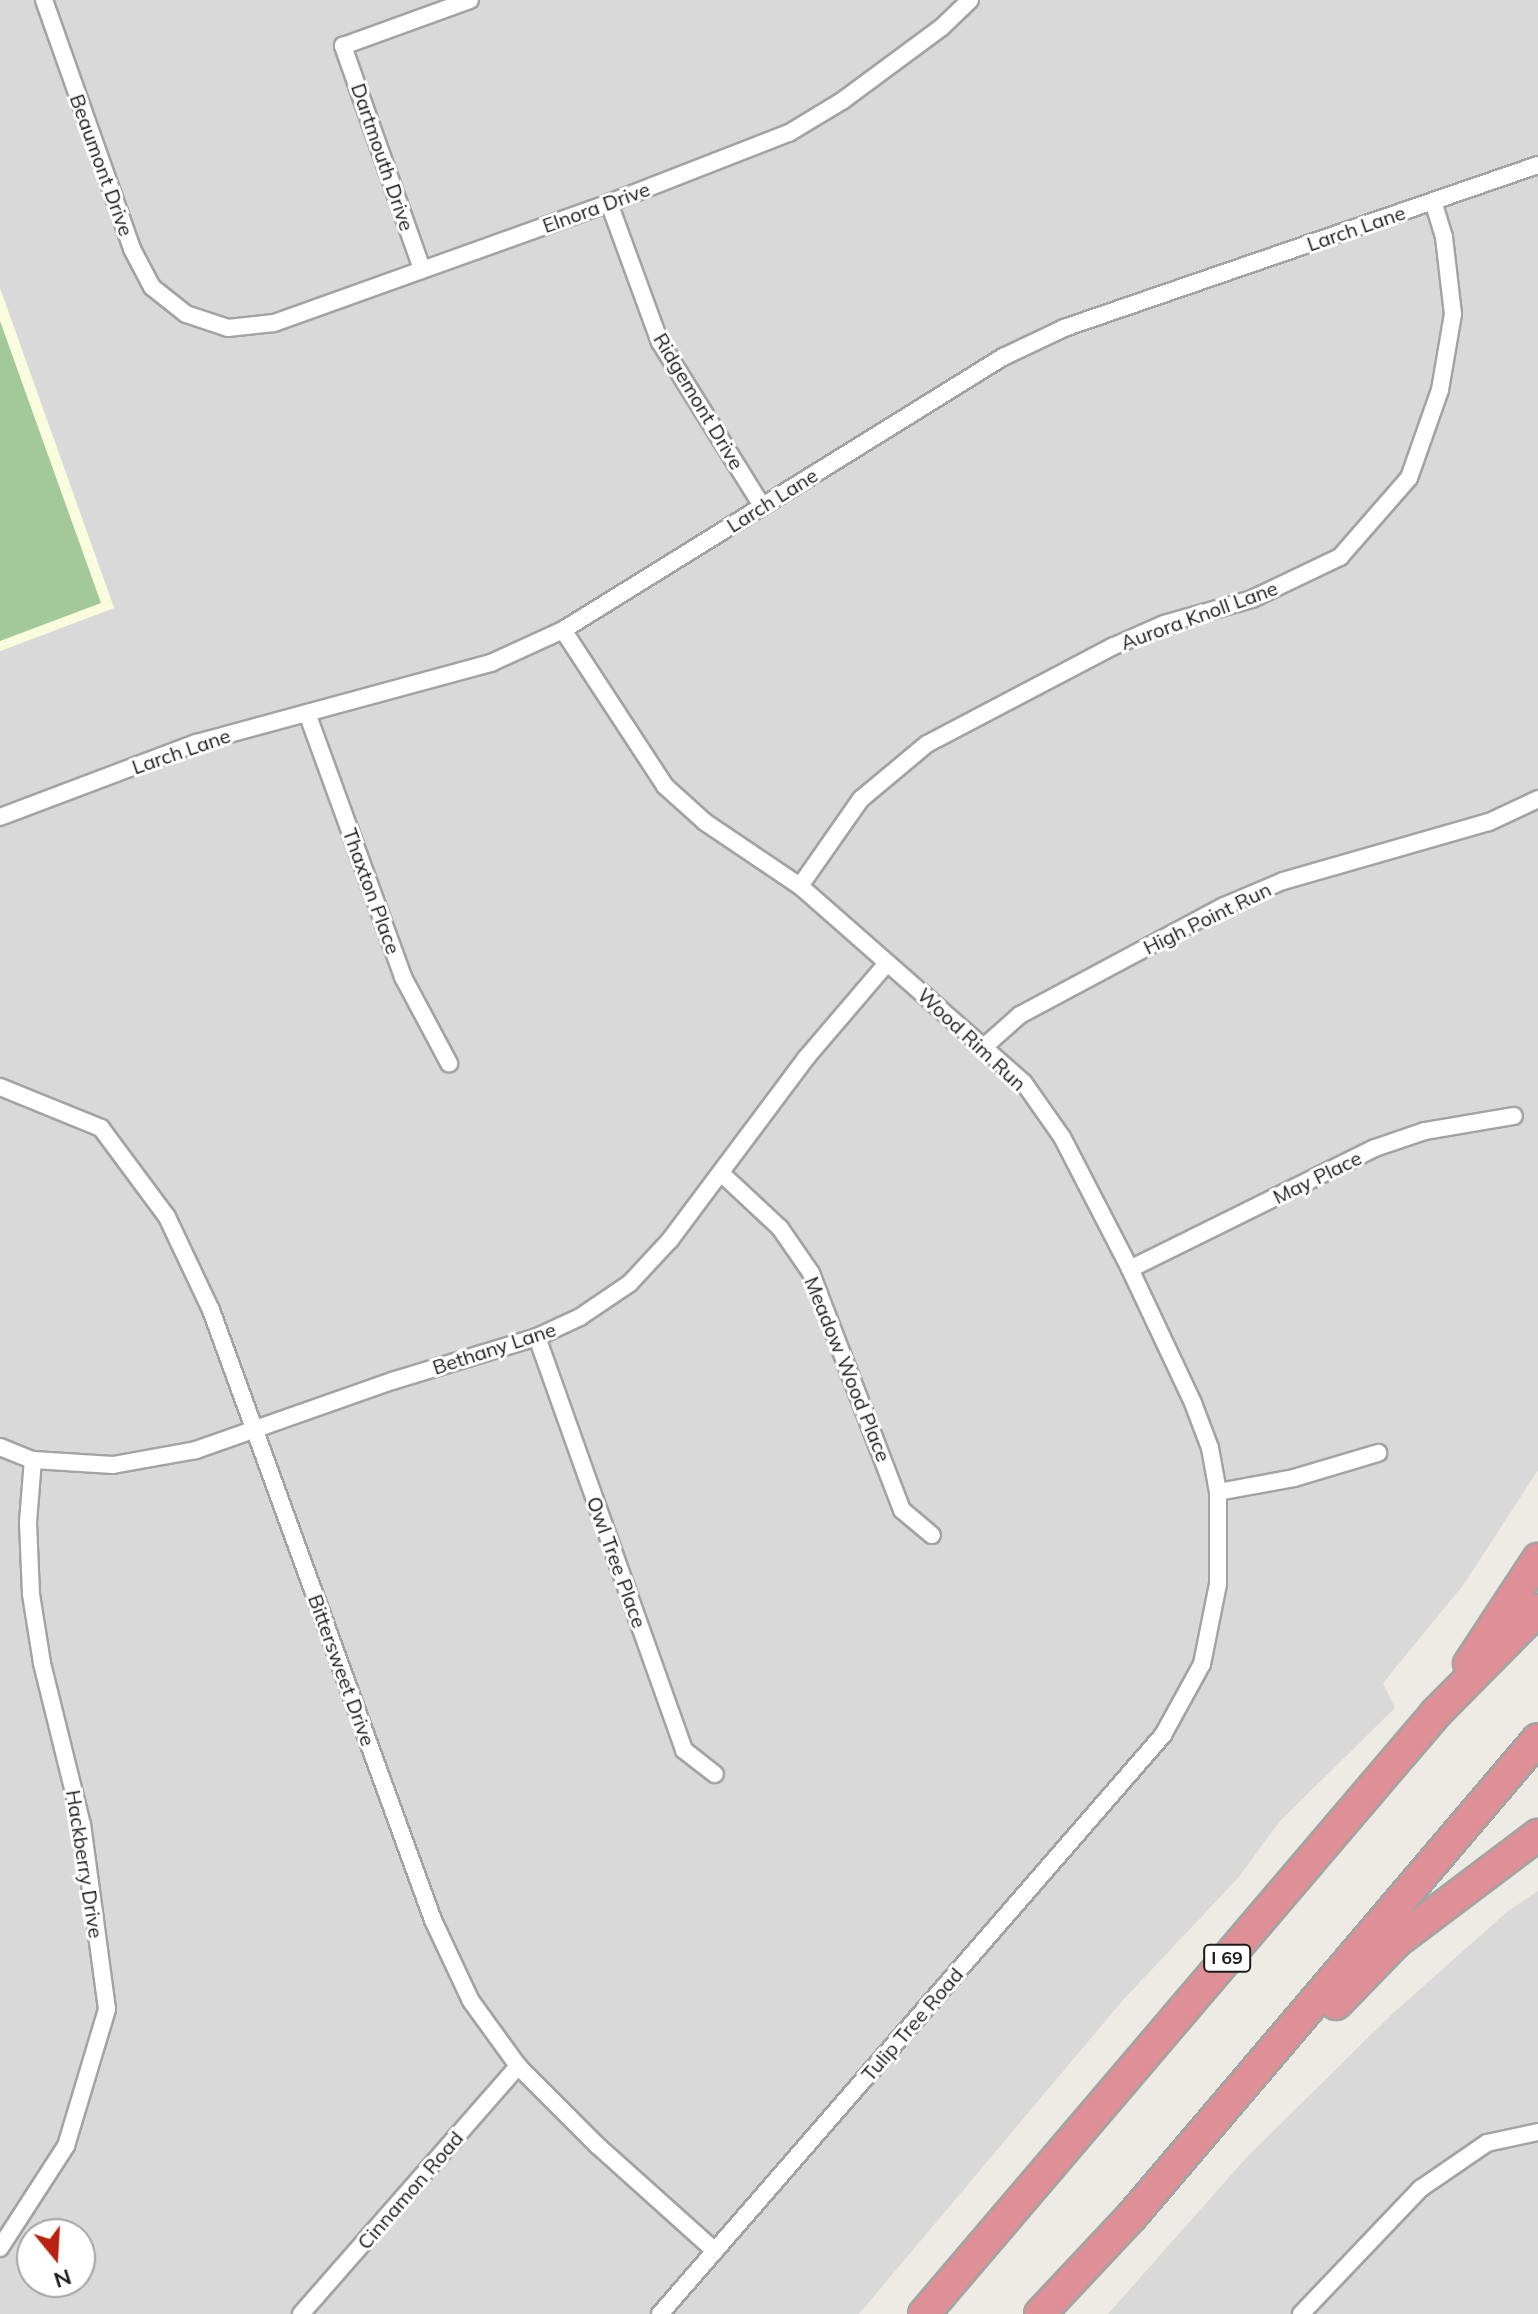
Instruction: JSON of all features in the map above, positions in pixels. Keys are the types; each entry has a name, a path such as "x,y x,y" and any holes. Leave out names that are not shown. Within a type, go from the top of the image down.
{"highway":[{"path":"1436,1713 1538,1559"},
{"name":"I 69","path":"924,2314 1436,1713 1538,1610"},
{"path":"1132,2216 1538,1739"},
{"path":"1040,2314 1396,1942 1538,1835"}],"street":[{"name":"Beaumont Drive","path":"44,0 132,249 152,287 186,314"},
{"name":"Dartmouth Drive","path":"422,269 343,46 470,0"},
{"name":"Elnora Drive","path":"186,314 228,328 274,323 609,203 789,133 842,101 942,27 970,0"},
{"name":"Larch Lane","path":"0,817 196,743 491,663 563,630 1003,357 1064,328 1538,165"},
{"name":"Aurora Knoll Lane","path":"800,886 861,799 927,744 1114,646 1164,624 1252,599 1340,557 1409,478 1440,390 1453,314 1444,237 1433,202"},
{"name":"Ridgemont Drive","path":"609,203 660,342 762,506"},
{"name":"Wood Rim Run","path":"563,630 665,786 705,822 800,886 985,1046 1024,1083 1062,1137 1130,1269 1193,1403 1210,1448 1218,1492 1218,1584 1202,1664 1163,1735"},
{"name":"Thaxton Place","path":"307,713 403,977 449,1063"},
{"name":"High Point Run","path":"985,1046 1020,1015 1224,906 1283,881 1489,822 1538,799"},
{"name":"Bethany Lane","path":"0,1447 33,1460 113,1465 196,1450 392,1381 537,1337 580,1317 630,1283 670,1240 806,1058 887,963"},
{"name":"Bittersweet Drive","path":"0,1087 101,1128 167,1217 211,1310 433,1920 471,2001 518,2066 598,2146 715,2251"},
{"name":"May Place","path":"1130,1269 1375,1148 1425,1131 1514,1116"},
{"name":"Meadow Wood Place","path":"721,1173 780,1228 811,1273 902,1510 932,1535"},
{"name":"Owl Tree Place","path":"537,1337 684,1750 715,1774"},
{"path":"1218,1492 1294,1478 1378,1453"},
{"name":"Hackberry Drive","path":"0,2248 66,2146 107,2009 82,1825 42,1663 31,1594 28,1522 33,1460"},
{"name":"Tulip Tree Road","path":"660,2314 1163,1735"},
{"name":"Cinnamon Road","path":"301,2314 518,2066"},
{"path":"1301,2314 1420,2189 1487,2143 1538,2132"}],"shaded area":[{"path":"0,0 1538,0 1538,1470 1464,1584 1383,1683 1395,1708 1280,1821 1238,1878 1123,2000 859,2314 0,2314 0,651 114,608 0,289"},
{"path":"0,288 114,608 0,651"},
{"path":"1538,1891 1538,2314 1108,2314 1246,2158 1391,2015 1508,1911"}],"green space":[{"path":"0,321 101,603 0,641"}]}
